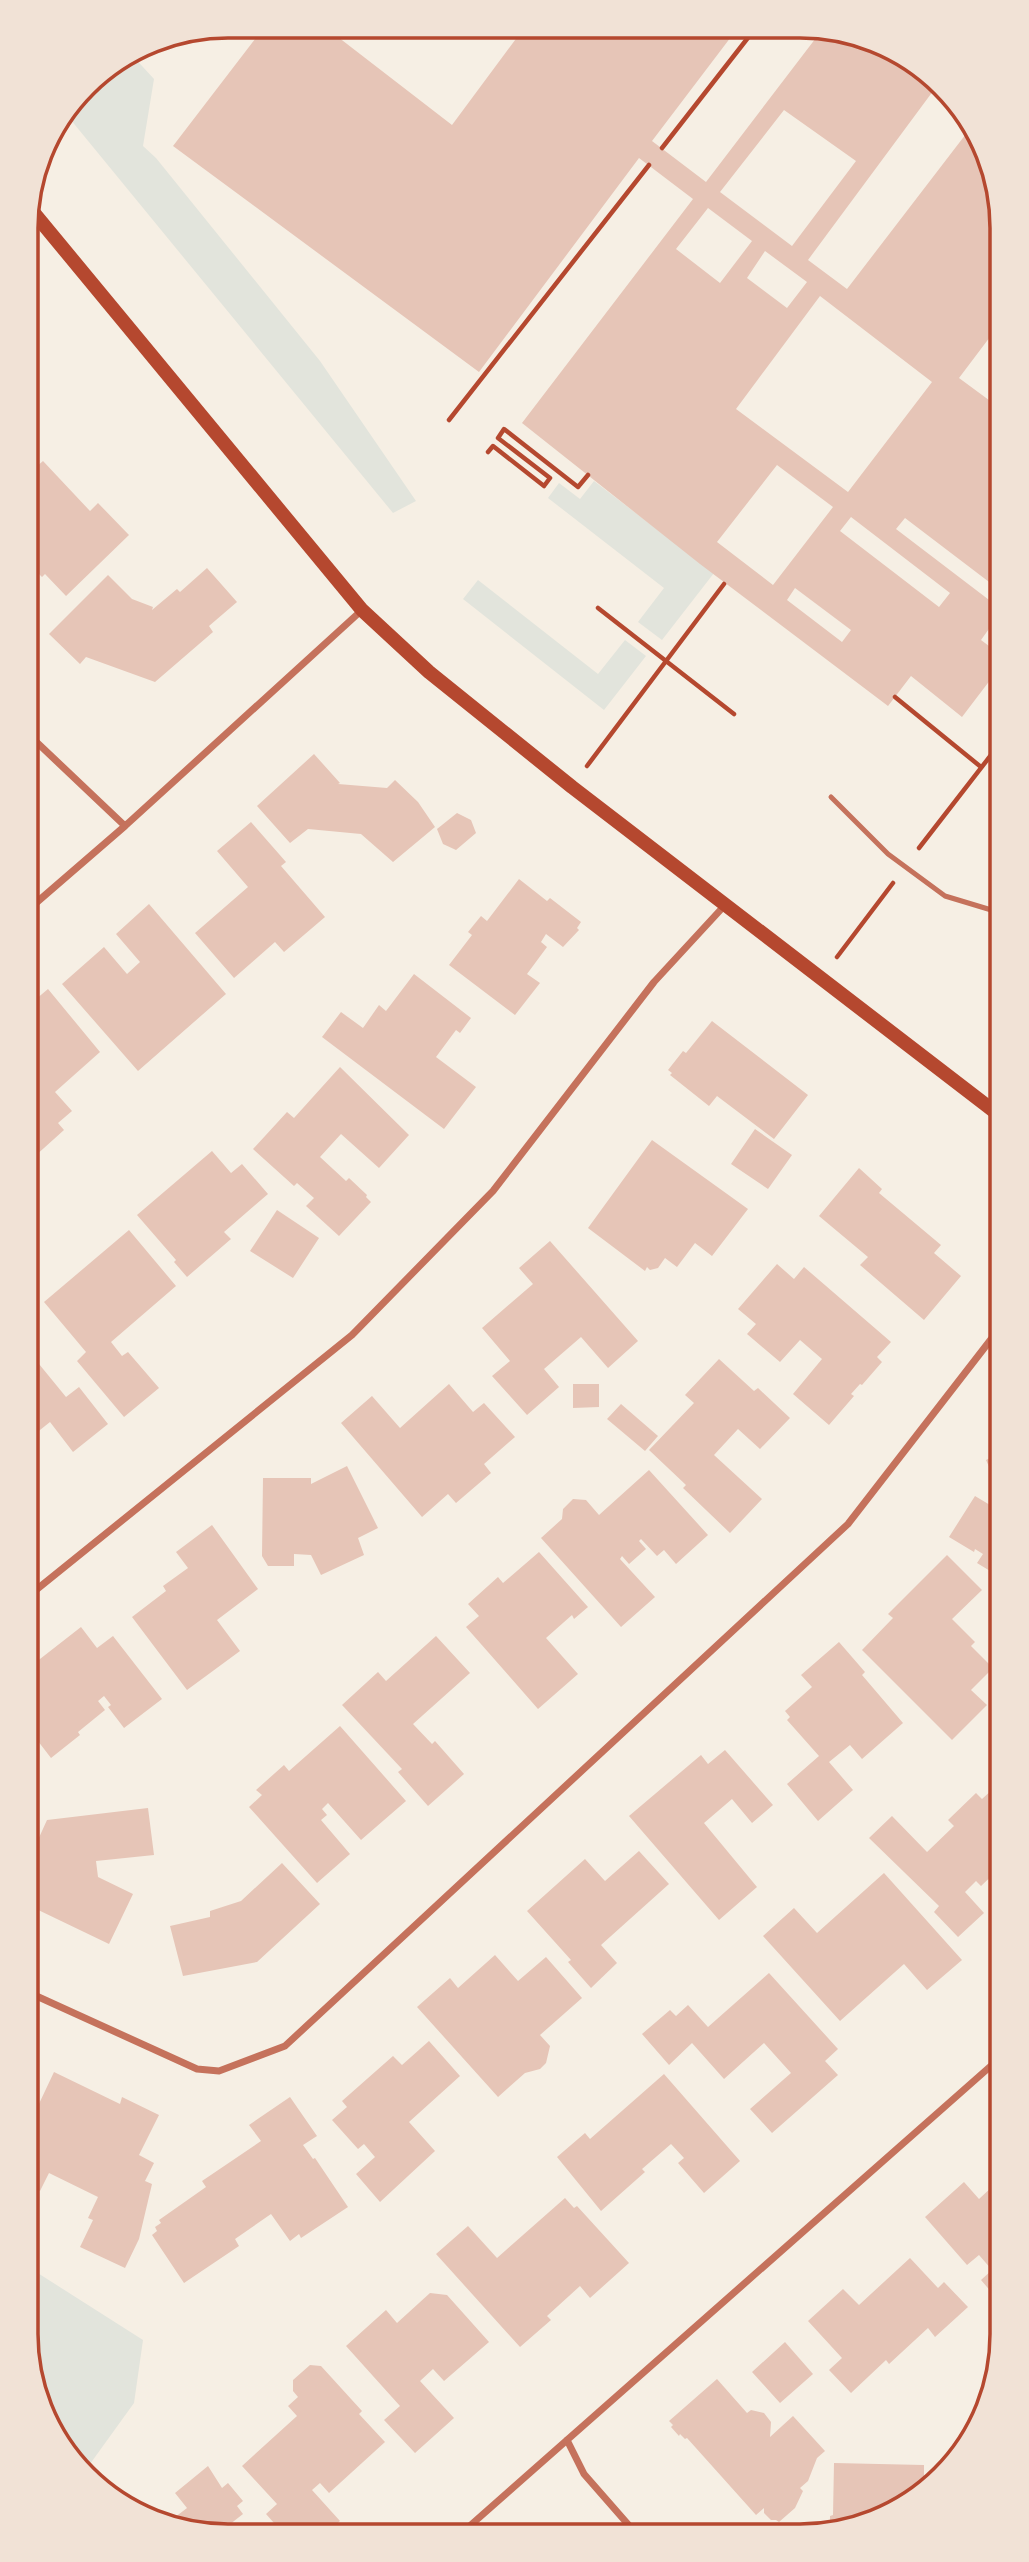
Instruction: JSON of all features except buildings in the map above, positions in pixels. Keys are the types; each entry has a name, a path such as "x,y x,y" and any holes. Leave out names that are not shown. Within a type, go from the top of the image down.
{"main road":[{"path":"39,219 362,610 429,672 572,787 990,1108"}],"street":[{"path":"39,901 125,826 362,610"},
{"path":"39,744 125,826"},
{"path":"38,1588 352,1335 493,1191 654,982 725,905"},
{"path":"38,1997 197,2069 219,2071 285,2046 848,1524 990,1341"},
{"path":"472,2524 990,2068"},
{"path":"567,2440 584,2474 628,2524"}],"lane":[{"path":"831,797 888,853 945,897 990,910"}],"path":[{"path":"662,148 748,38"},
{"path":"449,420 649,165"},
{"path":"488,452 493,446 544,486 551,478 498,438 504,429 578,487 587,475"},
{"path":"572,787 724,584"},
{"path":"598,608 734,714"},
{"path":"895,697 981,767"},
{"path":"822,979 990,756"}],"shaded area":[{"path":"138,62 154,79 143,146 156,158 320,361 416,501 393,513 72,121 94,94 134,64"},
{"path":"594,481 714,573 662,640 638,622 664,588 548,498 559,483 580,499"},
{"path":"478,580 598,674 625,640 646,656 604,710 463,599"},
{"path":"38,2273 143,2340 134,2403 90,2464 64,2428 45,2382 38,2333"}]}
